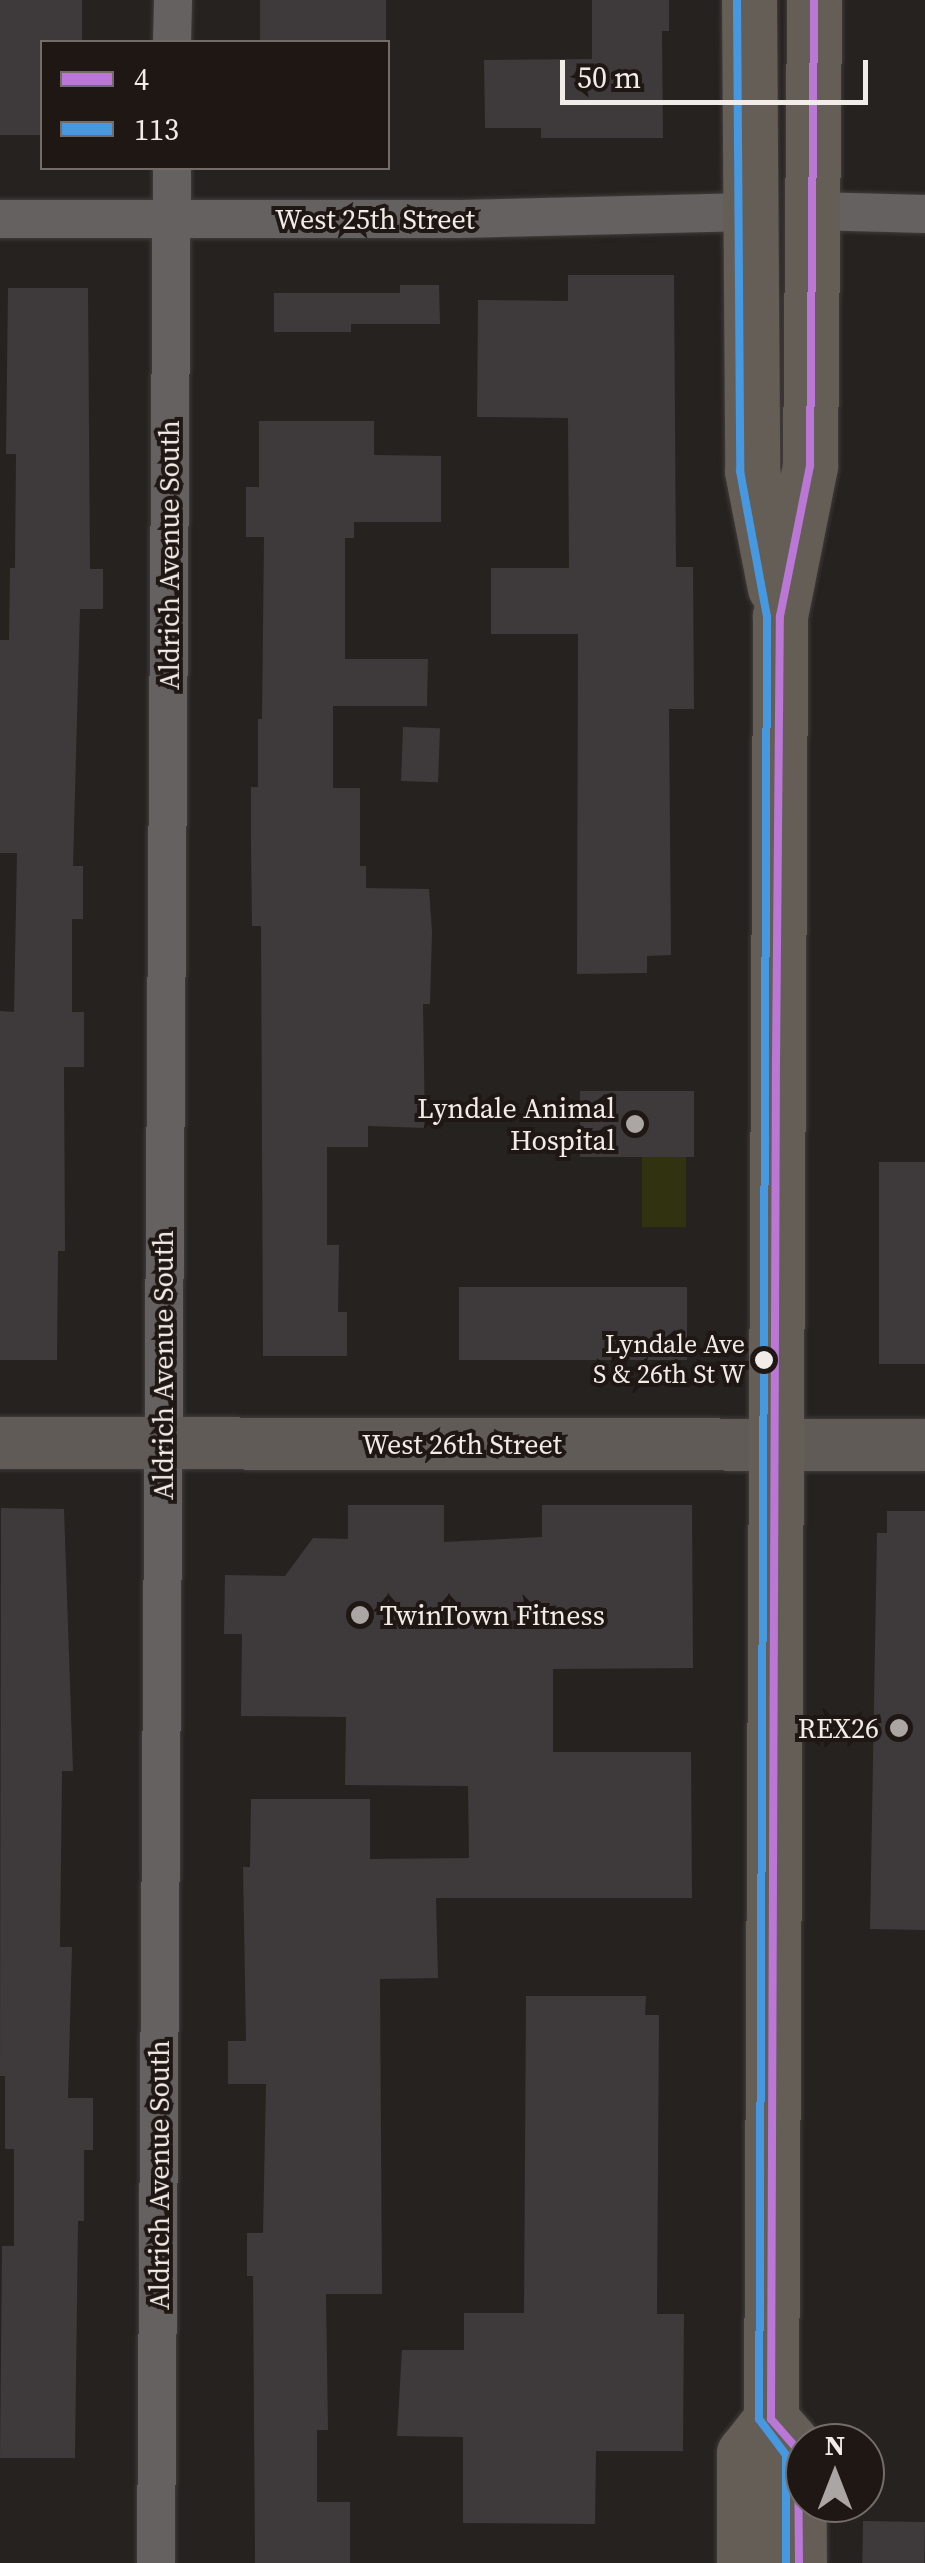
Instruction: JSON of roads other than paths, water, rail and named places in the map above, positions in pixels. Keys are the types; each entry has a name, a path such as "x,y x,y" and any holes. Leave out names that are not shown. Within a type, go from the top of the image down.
{"main road":[{"path":"749,0 752,471 780,616"},
{"path":"744,2563 744,2453 771,2418 780,616 810,466 814,0"},
{"path":"771,2418 798,2450 799,2563"}],"street":[{"path":"172,0 172,40"},
{"name":"Aldrich Avenue South","path":"156,2563 172,170"},
{"path":"813,211 925,214"},
{"name":"West 25th Street","path":"0,219 458,219 750,212"},
{"name":"West 26th Street","path":"0,1443 925,1445"}],"place":[{"name":"Lyndale Animal Hospital","path":"635,1124"},
{"name":"Lyndale Ave S & 26th St W","path":"764,1360"},
{"name":"TwinTown Fitness","path":"360,1615"},
{"name":"REX26","path":"899,1728"}]}
